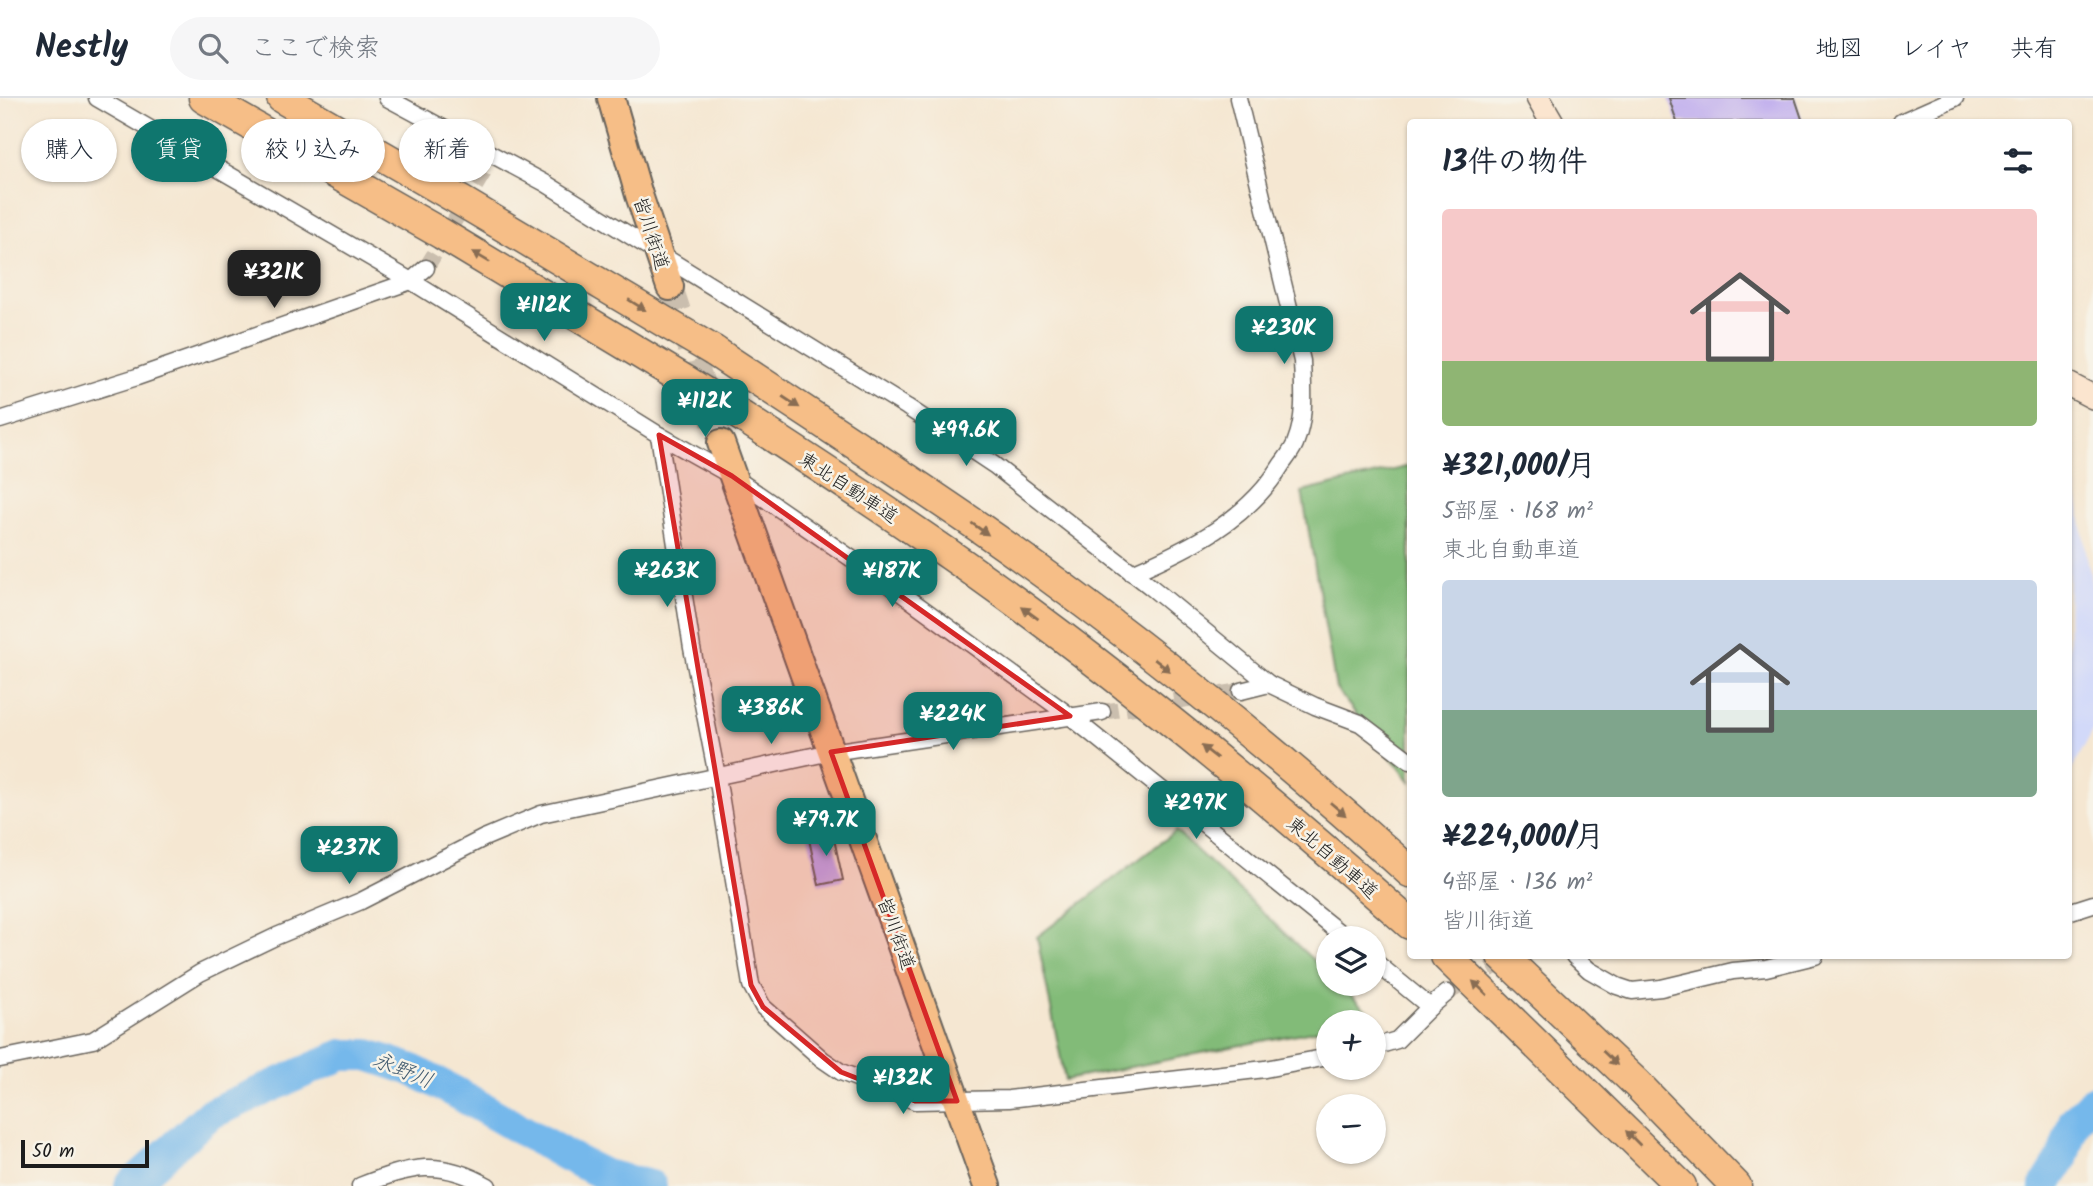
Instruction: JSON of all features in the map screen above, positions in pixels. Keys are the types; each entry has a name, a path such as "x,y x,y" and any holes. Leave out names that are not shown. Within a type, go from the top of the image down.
{"highway":[{"name":"東北自動車道","path":"204,98 442,234 686,381 895,517 1073,645 1223,764 1407,921"},
{"name":"東北自動車道","path":"282,98 714,351 984,531 1094,611 1250,734 1407,869"},
{"path":"1449,959 1681,1186"},
{"path":"1505,959 1637,1084 1735,1186"}],"main road":[{"name":"皆川街道","path":"611,98 670,287"},
{"name":"皆川街道","path":"721,443 987,1186"}],"street":[{"path":"97,98 411,281 659,435 732,476 897,590 1070,716 1331,926"},
{"path":"387,98 490,163 545,183 906,407 994,465 1269,684 1315,706 1360,723 1407,759"},
{"path":"1132,573 1183,550 1235,519 1273,479 1296,442 1304,405 1302,361 1238,98"},
{"path":"1538,98 1550,119"},
{"path":"1908,119 1955,98"},
{"path":"0,420 137,377 411,281 426,268"},
{"path":"2072,386 2093,397"},
{"path":"659,435 692,648 717,776 751,985 763,1007 841,1072 915,1101 959,1105 1265,1069 1316,1059"},
{"path":"1241,691 1269,684"},
{"path":"0,1059 93,1040 200,973 276,936 361,901 509,826 541,814 831,752 1102,712"},
{"path":"2072,911 2093,904"},
{"path":"1577,959 1589,970 1632,991 1661,988 1733,971 1766,968 1803,959"},
{"path":"1733,971 1755,959"},
{"path":"1386,971 1430,1007"},
{"path":"1386,1043 1397,1040 1447,993"},
{"path":"371,1184 418,1167 444,1168 471,1176 488,1186"}],"highlighted area":[{"path":"659,435 732,476 1070,716 831,752 957,1101 915,1101 841,1072 763,1007 751,985"}],"shaded area":[{"path":"2072,468 2093,592 2093,730 2072,769"}],"green space":[{"path":"1407,467 1407,777 1336,689 1302,492"},
{"path":"1176,831 1316,963 1316,996 1351,996 1366,1010 1316,1010 1316,1030 1065,1080 1037,937"}],"building":[{"path":"1669,98 1795,98 1802,119 1676,119"},
{"path":"832,830 843,880 819,885 808,835"}],"waterway":[{"name":"永野川","path":"130,1186 210,1114 342,1055 368,1055 410,1069 605,1175 651,1186"},
{"name":"永野川","path":"2045,1186 2062,1159 2074,1121 2093,1101"}],"tunnel":[{"path":"426,268 478,182"},
{"path":"670,287 721,443"},
{"path":"1102,712 1241,691"},
{"path":"1447,993 1508,959"}]}
